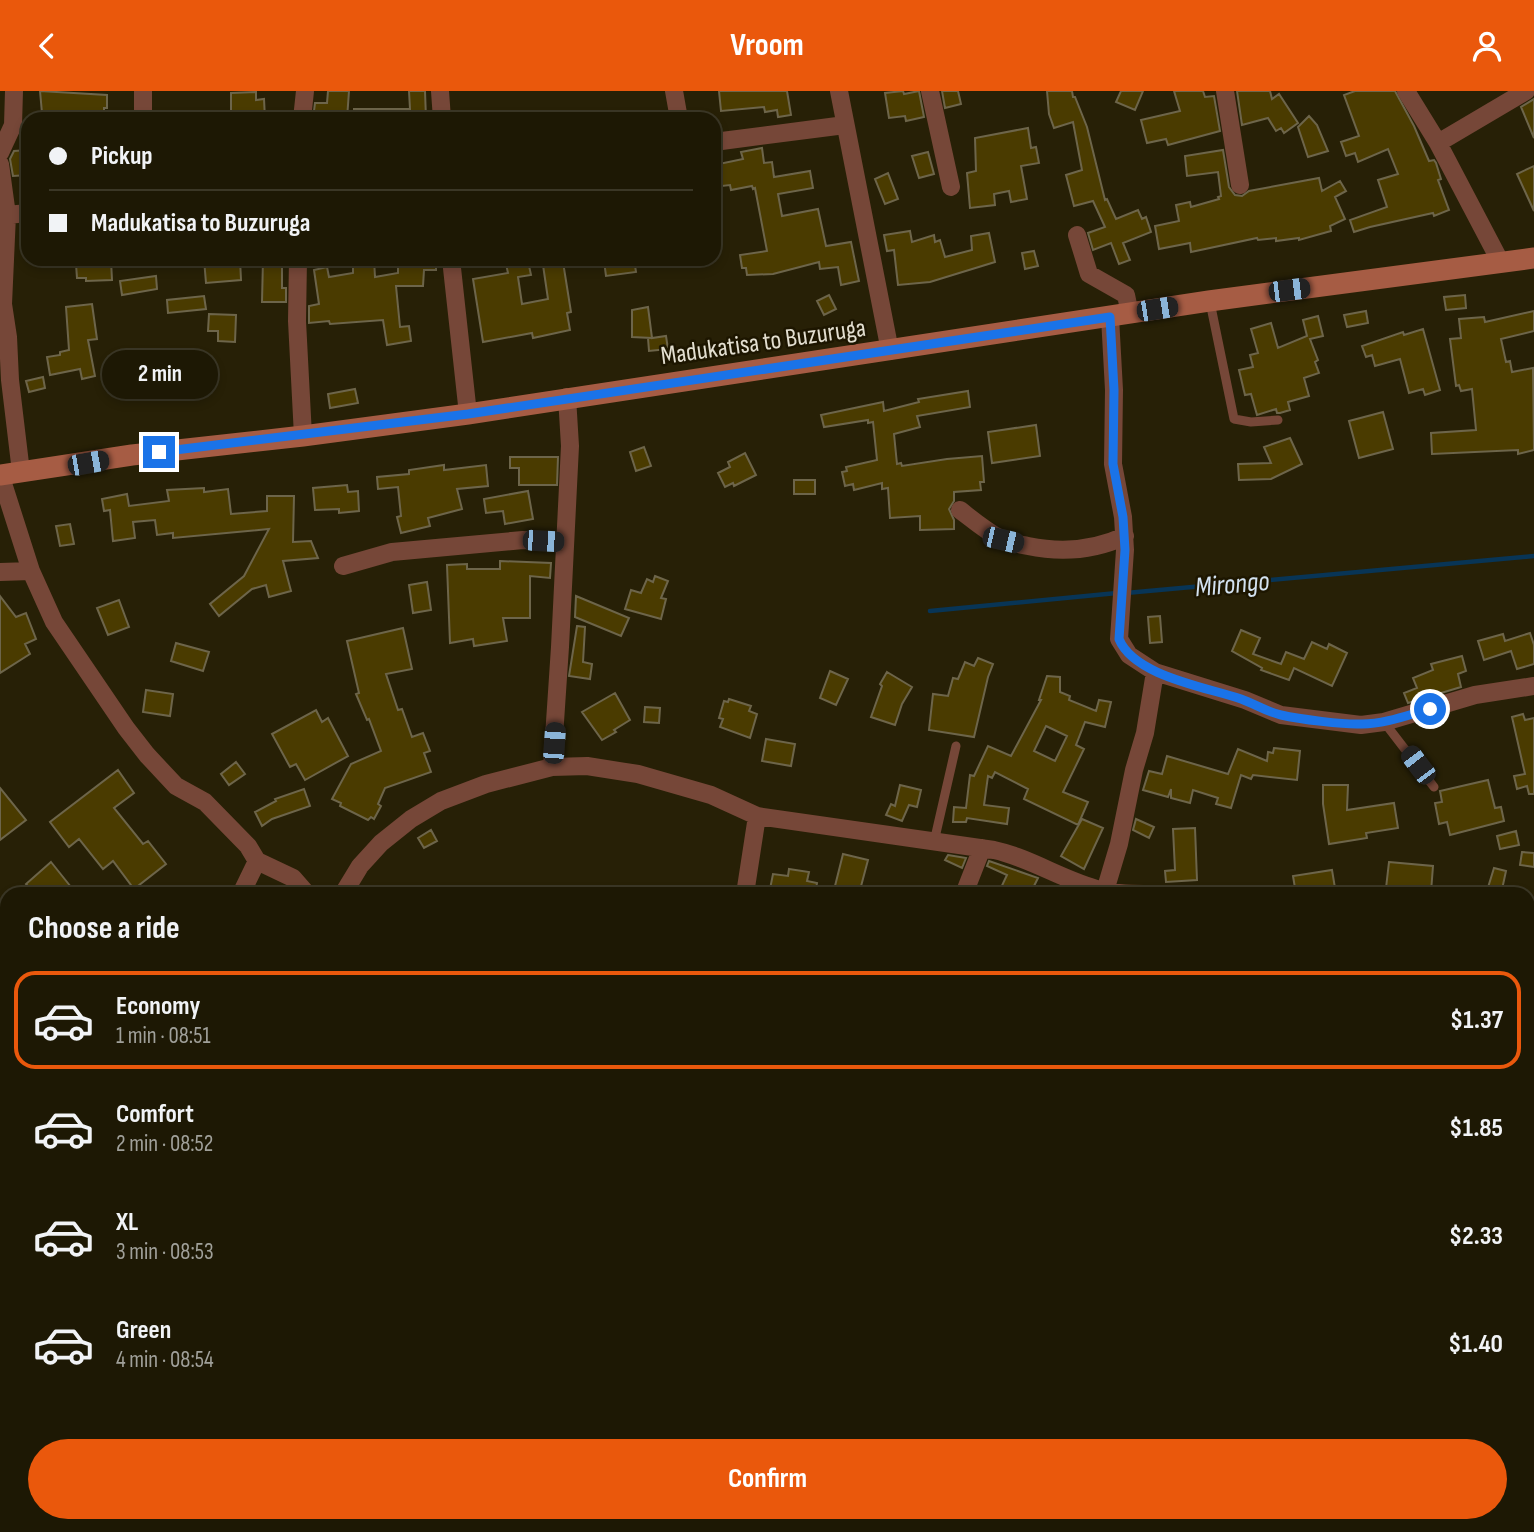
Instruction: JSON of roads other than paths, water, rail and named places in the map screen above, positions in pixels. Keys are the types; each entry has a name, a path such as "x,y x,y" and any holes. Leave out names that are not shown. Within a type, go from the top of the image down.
{"main road":[{"name":"Madukatisa to Buzuruga","path":"7,474 132,455 468,414 1209,301 1534,258"}],"street":[{"path":"0,153 13,125 14,91"},
{"path":"143,91 143,112"},
{"path":"303,112 305,91"},
{"path":"440,91 442,112"},
{"path":"674,91 678,112"},
{"path":"839,91 890,351"},
{"path":"930,91 951,187"},
{"path":"1209,91 1223,91 1240,185"},
{"path":"1406,91 1438,143 1501,263"},
{"path":"1438,143 1526,91"},
{"path":"721,141 845,125"},
{"path":"0,165 7,215 3,304 10,380 7,474 31,571 54,622 140,746 176,786 205,802 247,846 257,861 293,878 301,887"},
{"path":"7,215 21,213"},
{"path":"1077,235 1089,274 1126,295 1120,315 1114,390 1113,464 1125,536 1119,639 1129,655 1155,672 1245,700 1281,715 1361,725 1384,722 1475,695 1534,686"},
{"path":"298,266 297,321 303,436"},
{"path":"452,266 468,414"},
{"path":"552,767 570,446 567,397"},
{"path":"960,510 1003,540 1035,547 1064,551 1085,550 1125,536"},
{"path":"343,566 392,552 523,540 564,542"},
{"path":"0,572 31,571"},
{"path":"1106,887 1145,733 1155,672"},
{"path":"347,887 360,866 381,843 441,800 486,784 552,767 587,766 638,774 710,795 757,816 1012,854 1095,887"},
{"path":"746,887 757,816"},
{"path":"967,887 982,848"},
{"path":"244,887 257,861"}],"lane":[{"path":"1209,301 1234,419 1251,422 1278,420"},
{"path":"1384,722 1434,787"},
{"path":"934,842 956,746"}],"waterway":[{"name":"Mirongo","path":"1126,593 1534,556"},
{"name":"Mirongo","path":"930,611 1117,593"}]}
